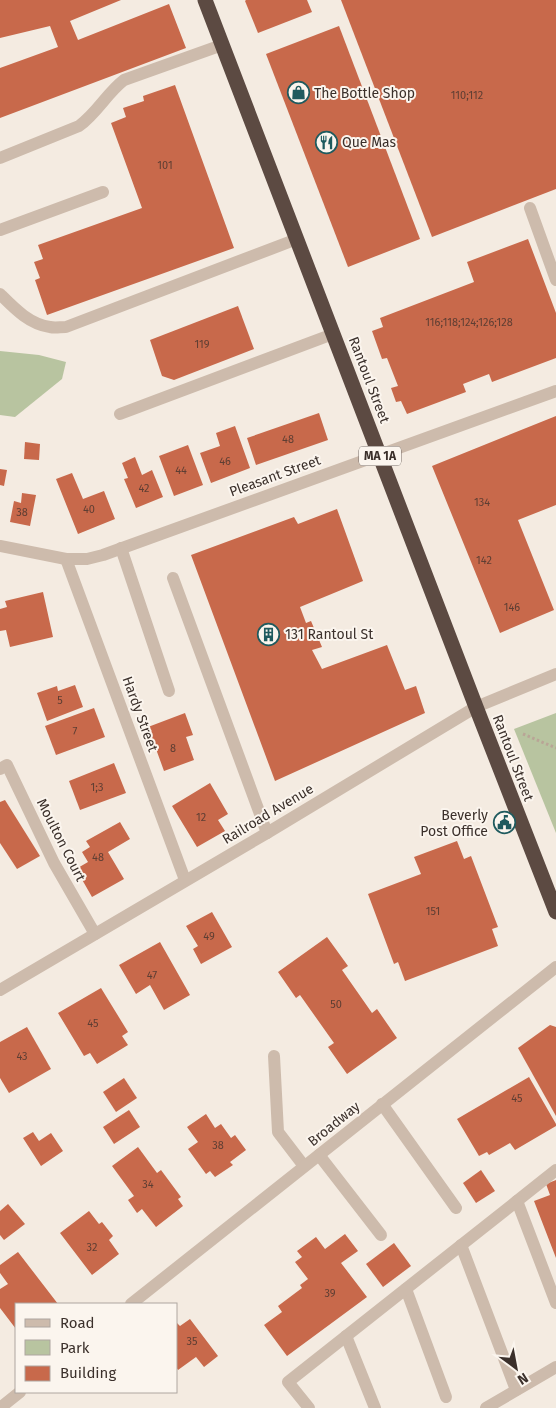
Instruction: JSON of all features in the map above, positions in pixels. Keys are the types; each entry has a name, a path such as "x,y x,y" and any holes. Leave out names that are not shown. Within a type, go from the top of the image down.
{"highway":[{"name":"Rantoul Street","path":"205,0 556,912"}],"street":[{"path":"0,158 80,126 90,118 113,89 124,80 222,45"},
{"path":"0,230 103,192"},
{"path":"530,208 556,280"},
{"path":"0,294 31,320 48,327 66,328 297,239"},
{"path":"120,414 333,334"},
{"name":"Pleasant Street","path":"0,546 66,558 87,559 103,555 556,391"},
{"path":"121,548 170,691"},
{"name":"Hardy Street","path":"66,558 185,880"},
{"path":"173,578 267,833"},
{"name":"Railroad Avenue","path":"0,990 476,707 556,674"},
{"name":"Moulton Court","path":"0,769 7,766 54,863 95,934"},
{"name":"Broadway","path":"131,1303 556,966"},
{"path":"274,1056 278,1132 304,1166"},
{"path":"382,1104 456,1208"},
{"path":"318,1155 381,1235"},
{"path":"309,1408 288,1382 556,1170"},
{"path":"517,1201 556,1303"},
{"path":"461,1245 516,1390"},
{"path":"406,1289 446,1397"},
{"path":"346,1336 375,1408"},
{"path":"486,1408 556,1367"},
{"path":"0,1408 19,1393"}],"path":[{"path":"523,734 556,748"}],"green space":[{"path":"0,351 39,355 66,362 62,379 15,417 0,415"},
{"path":"556,713 556,833 514,729"}],"building":[{"path":"0,0 121,0 70,21 78,40 169,4 186,48 0,118 0,68 58,47 50,26 0,38"},
{"path":"246,0 307,0 312,12 258,33"},
{"path":"341,0 556,0 556,189 432,237"},
{"path":"339,26 420,239 348,267 266,54"},
{"path":"175,85 234,248 47,315 35,280 40,278 34,262 43,259 38,245 142,208 111,123 126,117 123,108 144,101 143,96"},
{"path":"528,239 556,313 556,358 492,382 489,374 463,384 466,392 407,414 401,401 396,402 391,388 398,386 387,358 382,359 372,331 383,327 380,318 474,282 467,262"},
{"path":"238,306 254,349 174,380 162,376 150,340"},
{"path":"319,413 328,440 256,465 247,438"},
{"path":"556,416 556,505 518,520 554,610 500,633 432,466"},
{"path":"235,426 250,468 211,483 200,453 220,446 216,433"},
{"path":"25,442 40,444 39,460 24,459"},
{"path":"188,445 203,485 174,496 159,456"},
{"path":"135,457 142,475 152,470 163,497 136,508 124,479 128,478 122,463"},
{"path":"0,469 7,470 4,486 0,485"},
{"path":"72,473 83,499 104,491 115,519 78,534 56,479"},
{"path":"22,493 36,495 30,526 10,522 14,501 21,503"},
{"name":"131 Rantoul St","path":"337,509 363,581 300,607 306,623 311,621 322,647 312,650 322,669 387,645 405,690 416,686 425,713 275,781 191,555 294,517 298,524"},
{"path":"43,592 53,637 10,647 6,630 0,631 0,609 7,607 5,601"},
{"path":"75,685 83,707 47,721 37,693 57,686 58,691"},
{"path":"94,708 105,737 56,755 45,726"},
{"path":"185,713 193,735 186,737 194,760 164,771 148,727"},
{"path":"114,763 126,793 80,810 69,781"},
{"path":"210,783 228,814 218,820 225,831 197,847 172,806"},
{"path":"5,800 40,856 17,869 0,843 0,802"},
{"path":"120,822 130,839 108,852 124,879 92,897 76,869 88,862 82,852 90,847 86,841"},
{"path":"457,841 464,859 471,856 498,927 492,929 498,946 405,981 398,962 394,964 368,894 421,874 414,857"},
{"path":"212,912 232,947 201,964 193,949 198,946 186,926"},
{"path":"327,937 348,966 342,970 372,1013 377,1009 397,1038 347,1074 328,1047 334,1043 300,995 296,998 278,972"},
{"path":"160,942 190,995 164,1010 150,985 136,994 119,965"},
{"path":"101,988 128,1032 122,1036 128,1045 97,1064 90,1053 84,1056 58,1013"},
{"path":"550,1025 556,1027 556,1116 518,1048"},
{"path":"27,1027 51,1069 9,1093 0,1078 0,1042"},
{"path":"529,1077 556,1126 515,1150 510,1143 489,1155 487,1152 479,1156 457,1119"},
{"path":"124,1078 137,1098 116,1112 103,1092"},
{"path":"129,1110 140,1127 114,1144 103,1127"},
{"path":"206,1114 215,1128 221,1124 231,1138 235,1135 246,1150 230,1162 233,1165 215,1177 210,1171 206,1174 188,1149 198,1142 187,1127"},
{"path":"33,1132 39,1141 51,1133 63,1151 41,1166 23,1138"},
{"path":"138,1147 157,1173 161,1170 181,1197 178,1199 183,1206 156,1227 142,1209 137,1213 128,1200 134,1196 112,1166"},
{"path":"481,1170 495,1191 476,1203 463,1183"},
{"path":"556,1180 556,1258 534,1201 550,1195 546,1184"},
{"path":"8,1204 25,1224 4,1240 0,1235 0,1211"},
{"path":"89,1211 99,1224 102,1222 113,1236 109,1240 119,1254 92,1275 60,1233"},
{"path":"345,1234 358,1251 341,1263 367,1297 287,1356 264,1325 282,1312 278,1306 302,1288 300,1285 308,1279 295,1262 302,1257 297,1251 316,1237 325,1249"},
{"path":"394,1243 411,1266 383,1287 366,1264"},
{"path":"18,1252 57,1303 15,1303 15,1328 0,1308 0,1289 8,1284 0,1273 0,1265"},
{"path":"190,1319 218,1356 204,1367 196,1357 178,1370 178,1324 180,1326"}],"place":[{"name":"The Bottle Shop","path":"298,93"},
{"name":"Que Mas","path":"326,142"},
{"name":"131 Rantoul St","path":"269,634"},
{"name":"Beverly Post Office","path":"504,823"}]}
